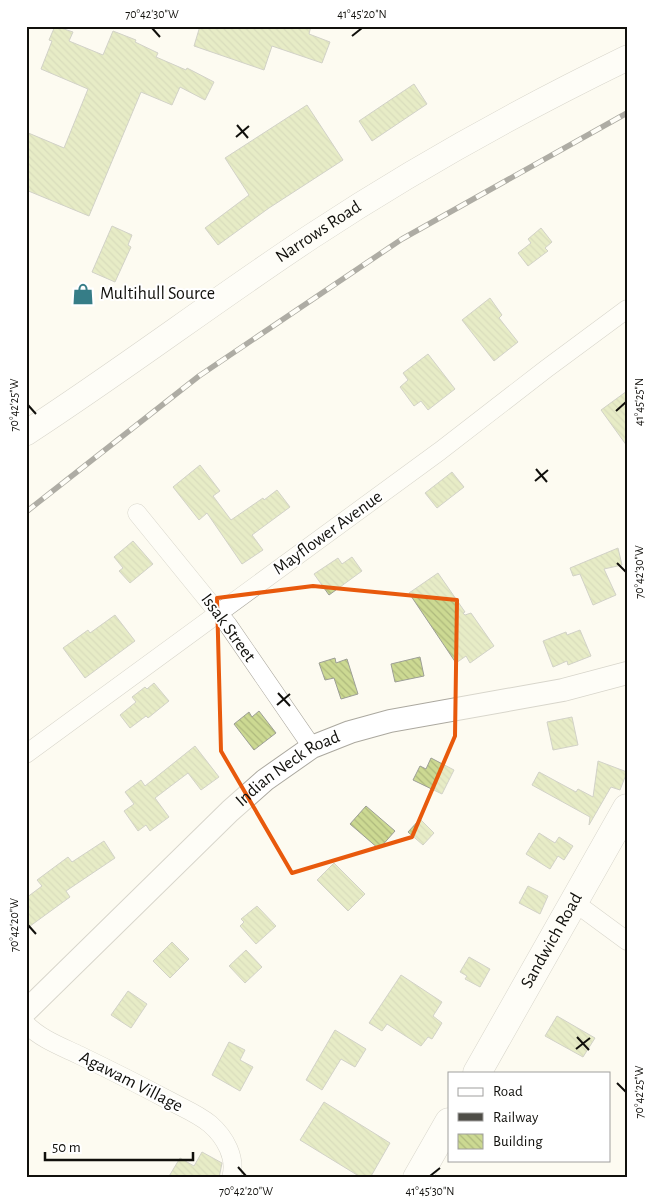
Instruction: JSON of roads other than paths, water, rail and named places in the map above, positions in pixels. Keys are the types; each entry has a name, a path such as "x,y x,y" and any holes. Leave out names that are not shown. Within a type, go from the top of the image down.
{"main road":[{"name":"Narrows Road","path":"26,434 264,268 376,195 498,124 627,58"},
{"name":"Sandwich Road","path":"478,1072 627,808"},
{"path":"417,1178 448,1124"}],"street":[{"name":"Mayflower Avenue","path":"26,754 440,451 627,309"},
{"name":"Issak Street","path":"137,513 220,613 312,747"},
{"name":"Indian Neck Road","path":"26,1011 230,811 266,780 312,747 350,732 382,723 563,690 627,672"},
{"path":"574,902 627,941"},
{"name":"Agawam Village","path":"26,1024 52,1042 200,1117 210,1124 230,1152 233,1165 231,1178"}],"railway":[{"path":"26,512 199,376 402,239 627,113"}],"place":[{"name":"Multihull Source","path":"83,294"}]}
